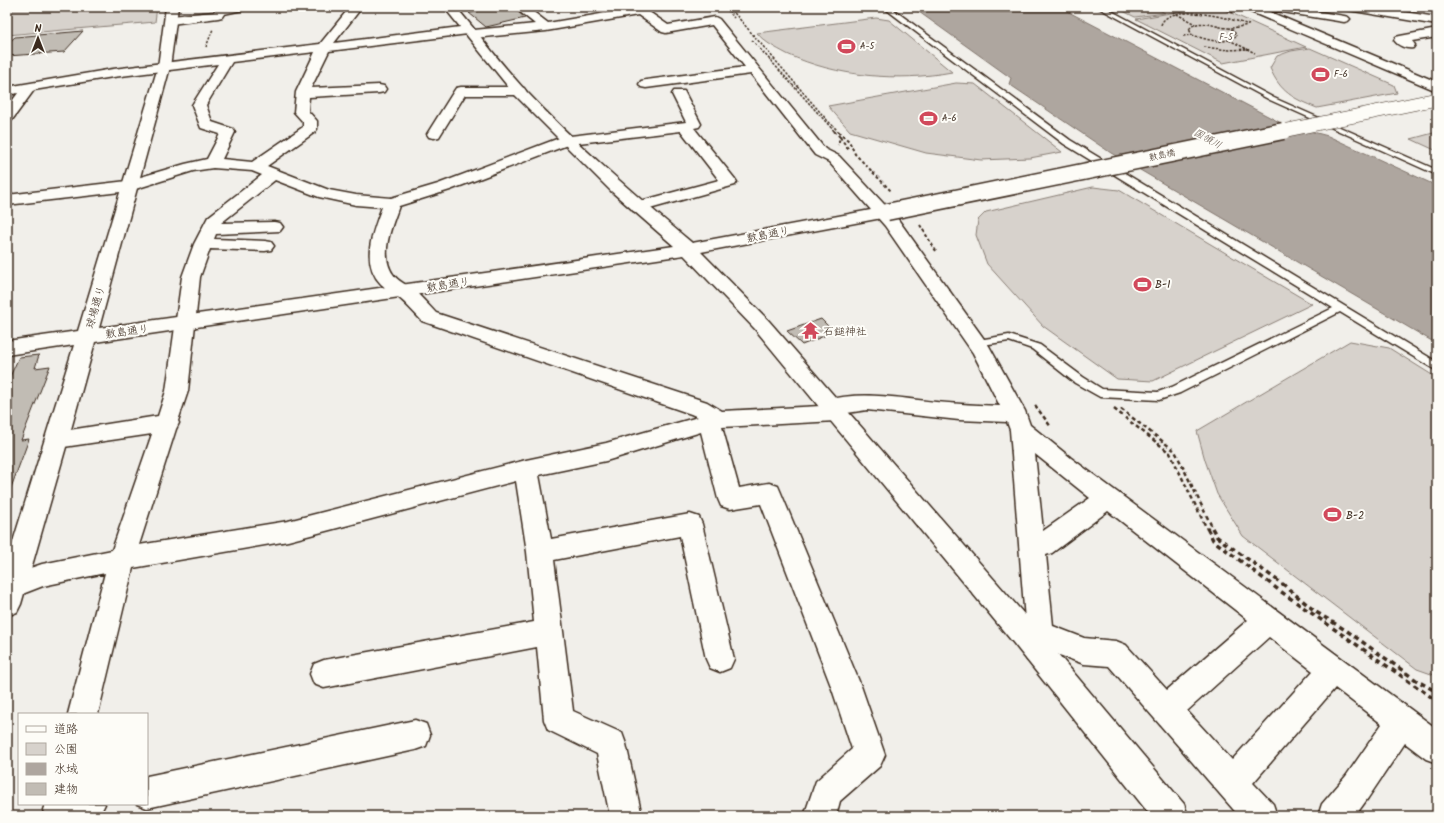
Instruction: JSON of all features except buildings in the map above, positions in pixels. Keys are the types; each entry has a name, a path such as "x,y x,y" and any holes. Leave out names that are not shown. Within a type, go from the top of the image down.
{"street":[{"path":"172,14 218,15 220,10 243,7"},
{"path":"255,167 310,128 310,122 301,112 303,94 325,46 356,7"},
{"path":"450,7 519,91 567,140 617,188 688,249 762,325 833,410 1038,642 1172,816"},
{"path":"520,7 546,27"},
{"path":"1248,7 1437,87"},
{"path":"1268,7 1346,11 1437,21"},
{"path":"7,91 113,73 325,46 471,32 546,27 637,9 666,29 716,21 827,156 888,208 976,343 998,380 1018,422 1032,545 1038,642"},
{"path":"1307,32 1336,31 1344,27 1346,11"},
{"name":"球場通り","path":"9,593 57,440 164,67 172,14"},
{"path":"1409,45 1400,40 1437,32"},
{"path":"205,49 315,43 325,46"},
{"path":"167,51 182,50"},
{"path":"213,163 228,132 206,125 199,105 228,59"},
{"path":"646,84 755,70"},
{"path":"7,117 30,87"},
{"path":"303,94 379,89"},
{"path":"434,134 461,91 519,91"},
{"path":"7,200 129,186 190,167 213,163 255,167 325,194 356,200 392,203 444,187 567,140 694,124 678,94"},
{"name":"敷島橋","path":"888,208 1437,99"},
{"path":"639,207 729,182 685,126"},
{"path":"827,156 823,164 856,204"},
{"path":"84,713 122,559 168,423 177,391 191,277 214,221 274,174"},
{"path":"392,203 378,251 381,270 386,278 404,291 429,316 699,408 715,420 730,498 769,493 846,686 870,755 827,792 820,816"},
{"name":"敷島通り","path":"7,348 688,249 888,208"},
{"path":"207,237 274,227"},
{"path":"207,237 265,246"},
{"path":"9,593 42,575 122,559 288,531 526,469 606,452 715,420 833,410 867,402 959,412 1018,422 1108,498 1437,748"},
{"path":"57,440 168,423"},
{"path":"526,469 540,552 559,720 611,744 626,816"},
{"path":"1032,545 1043,545 1108,498"},
{"path":"540,552 690,524 720,659"},
{"path":"1166,710 1268,620"},
{"path":"324,674 549,632"},
{"path":"1038,642 1063,644 1084,652 1116,654 1261,816"},
{"path":"1232,783 1333,669"},
{"path":"1334,816 1357,787 1402,721"},
{"path":"148,792 415,734"}],"lane":[{"path":"886,7 1067,142 1437,367"},
{"path":"1100,7 1272,99 1437,173"},
{"path":"976,343 1009,338 1036,347 1079,380 1100,393 1159,396 1176,390 1340,308"}],"path":[{"path":"726,7 736,20"},
{"path":"1173,12 1195,24 1215,24 1234,31 1236,36 1229,40"},
{"path":"1162,28 1162,22 1168,17 1198,14 1216,15 1249,25 1228,28"},
{"path":"205,49 218,15"},
{"path":"1192,35 1189,29 1195,24"},
{"path":"1180,37 1192,35 1206,39 1229,40 1255,53"},
{"path":"750,37 808,103 846,143 852,156 888,208"},
{"path":"1203,47 1224,50 1248,49"},
{"path":"827,156 840,137"},
{"path":"1100,393 1105,402 1170,453 1213,540 1280,591 1437,702"},
{"path":"1033,401 1055,432"}],"green space":[{"path":"7,7 157,7 155,22 7,35"},
{"path":"1115,7 1154,7 1165,13 1135,17"},
{"name":"F-5","path":"1205,7 1218,7 1306,47 1223,63 1136,19"},
{"name":"A-5","path":"876,18 889,20 952,72 910,77 889,77 826,68 787,54 767,42 757,33"},
{"name":"F-6","path":"1310,48 1394,85 1397,93 1317,108 1295,98 1278,83 1270,68 1277,56 1291,51"},
{"name":"A-6","path":"956,83 975,84 1062,152 1030,158 981,160 926,153 850,131 828,106"},
{"path":"1437,132 1437,151 1411,139"},
{"name":"B-1","path":"1093,187 1119,190 1312,304 1153,381 1117,379 1043,326 987,264 976,235 978,220 986,212"},
{"name":"B-2","path":"1350,341 1389,348 1437,378 1437,676 1417,669 1243,536 1217,494 1197,431"}],"water":[{"name":"国領川","path":"912,7 1059,7 1283,124 1328,136 1437,186 1437,344 1111,153 1009,84 1011,78"}],"place":[{"name":"A-5","path":"847,46"},
{"name":"F-6","path":"1321,74"},
{"name":"A-6","path":"929,118"},
{"name":"B-1","path":"1142,284"},
{"name":"石鎚神社","path":"810,331"},
{"name":"B-2","path":"1333,515"}]}
